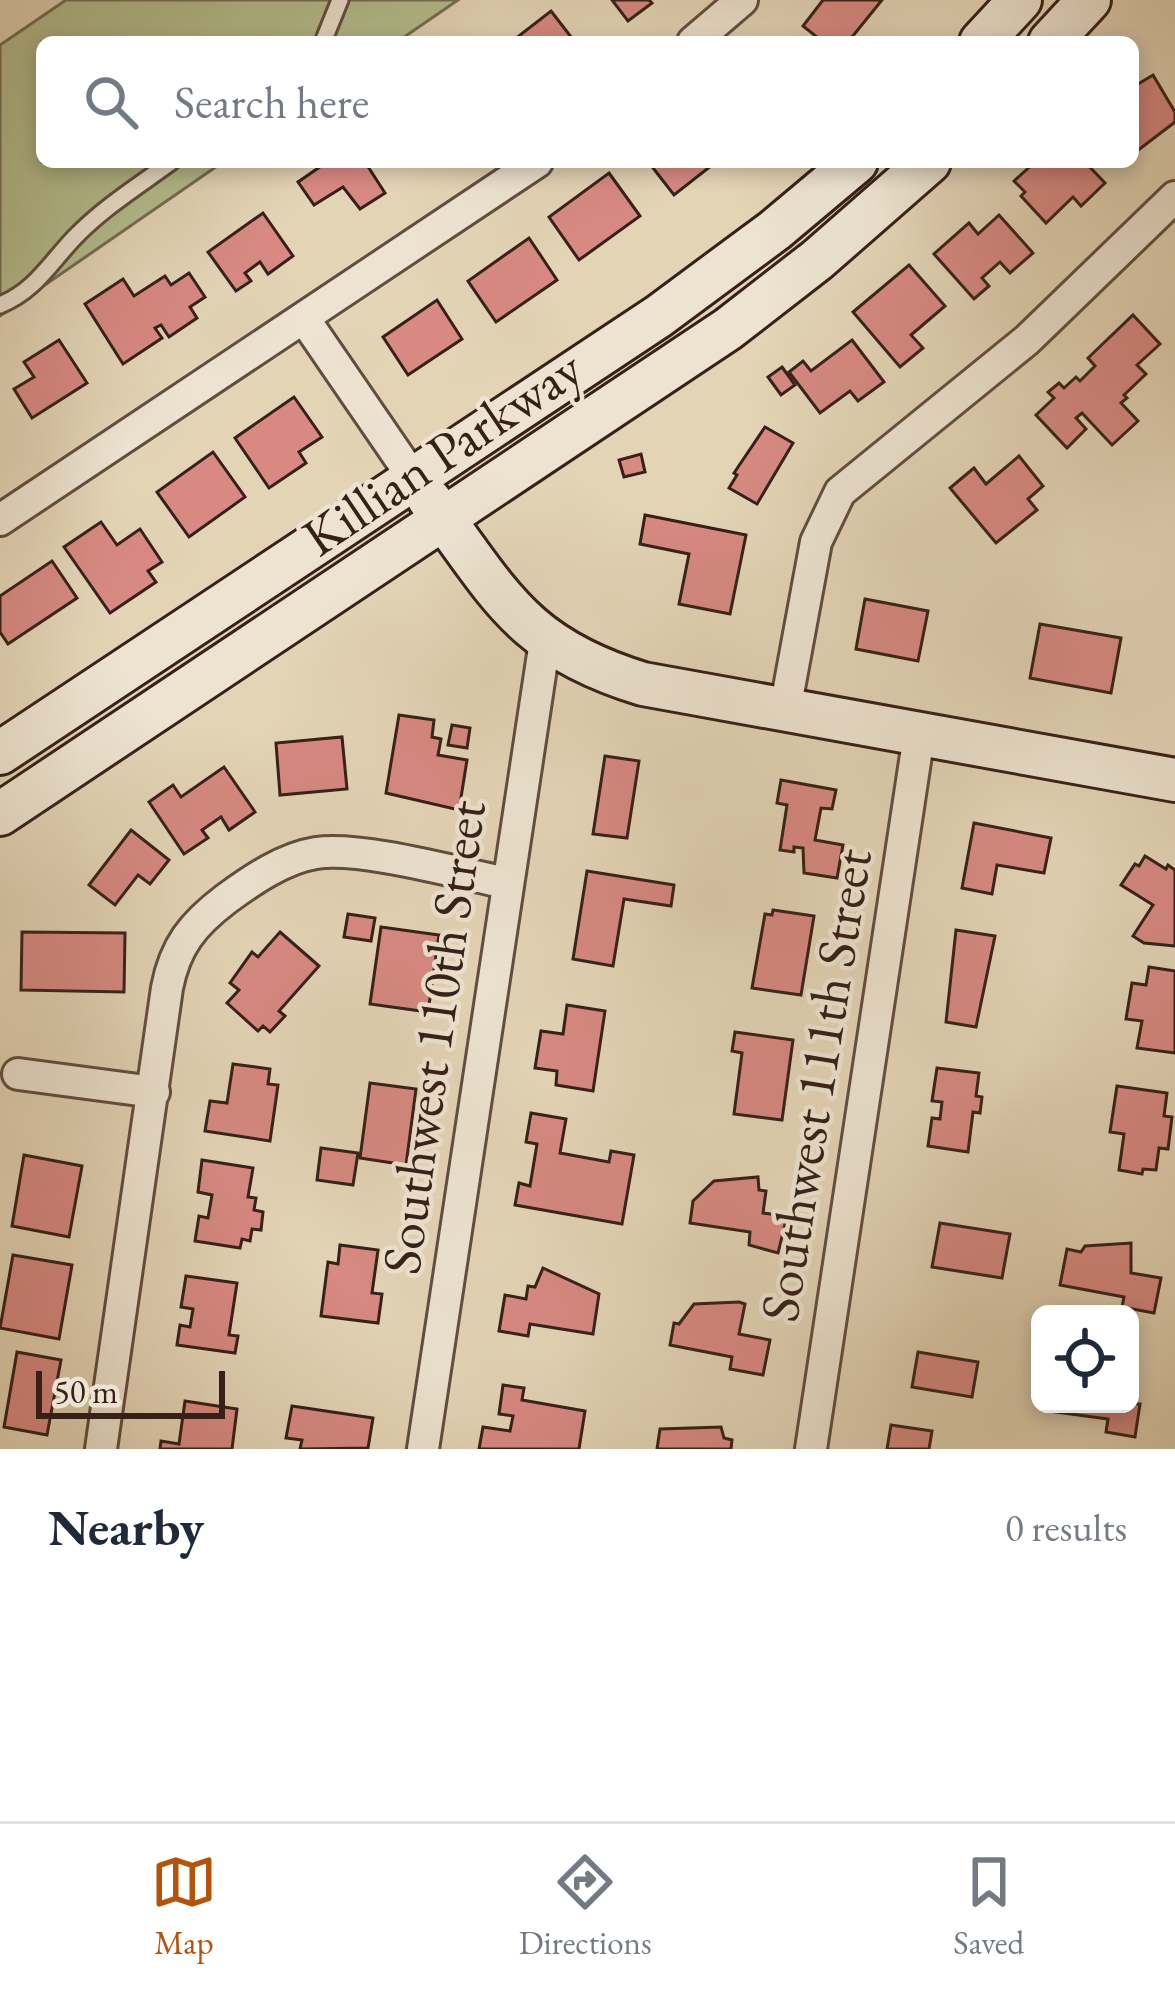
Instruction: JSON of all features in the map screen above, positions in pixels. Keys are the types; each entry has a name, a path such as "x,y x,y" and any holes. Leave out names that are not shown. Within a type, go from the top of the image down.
{"main road":[{"path":"987,36 1020,0"},
{"path":"1056,36 1089,0"},
{"name":"Killian Parkway","path":"0,753 705,283 849,168"},
{"name":"Killian Parkway","path":"0,814 728,329 818,260 922,168"},
{"path":"414,479 514,614 544,640 595,668 643,684 1175,780"}],"street":[{"path":"700,36 742,0"},
{"path":"0,520 528,168"},
{"path":"785,710 816,542 840,492 1027,340 1175,197"},
{"path":"305,320 414,479"},
{"name":"Southwest 110th Street","path":"423,1449 544,640"},
{"name":"Southwest 111th Street","path":"811,1449 919,735"},
{"path":"101,1449 167,988 176,954 195,924 280,866 335,851 507,883"},
{"path":"18,1074 154,1092"}],"lane":[{"path":"325,36 340,0"},
{"path":"0,305 34,286 106,208 163,168"}],"green space":[{"path":"66,0 458,0 406,36 36,36 36,168 214,168 0,316 0,45"}],"building":[{"path":"612,0 649,0 652,3 628,21"},
{"path":"823,0 882,0 853,36 816,36 803,26"},
{"path":"551,11 570,36 519,36"},
{"path":"1153,75 1175,112 1175,122 1139,149 1139,83"},
{"path":"318,168 369,168 385,193 360,209 343,187 314,205 298,182"},
{"path":"653,168 708,168 674,195"},
{"path":"1028,168 1091,168 1105,183 1081,206 1073,197 1046,223 1014,181"},
{"path":"609,173 640,216 579,260 549,217"},
{"path":"263,213 293,256 268,274 260,262 245,273 251,281 236,291 208,252"},
{"path":"999,215 1033,253 1010,273 1000,262 982,278 989,286 974,299 934,254 969,223 978,234"},
{"path":"529,238 557,280 496,322 468,281"},
{"path":"909,265 945,306 911,335 923,348 900,367 853,312"},
{"path":"189,273 205,297 190,307 197,318 169,337 161,325 155,328 162,338 123,364 85,304 123,279 134,296 165,276 171,285"},
{"path":"437,300 462,339 408,375 383,337"},
{"path":"1133,315 1160,344 1137,365 1146,374 1121,403 1138,421 1112,445 1082,413 1076,418 1086,429 1067,448 1036,415 1054,398 1048,392 1059,383 1064,388 1076,377 1080,381 1095,366 1088,358"},
{"path":"59,340 87,383 32,418 14,389 34,377 24,362"},
{"path":"852,340 884,382 858,401 850,391 820,413 789,372 803,361 811,371"},
{"path":"782,367 795,385 781,395 768,377"},
{"path":"294,397 322,437 299,452 306,463 269,488 235,438"},
{"path":"765,427 793,443 757,504 729,488"},
{"path":"213,452 245,497 189,537 157,492"},
{"path":"641,454 645,472 624,477 619,460"},
{"path":"1019,456 1043,486 1028,499 1037,510 996,543 950,488 974,468 986,484"},
{"path":"645,515 746,535 730,614 679,604 689,554 640,544"},
{"path":"101,522 117,545 140,529 162,562 148,571 156,582 110,613 64,547"},
{"path":"52,561 77,598 8,644 0,632 0,596"},
{"path":"865,599 928,611 918,661 856,649"},
{"path":"1040,624 1121,638 1111,693 1030,678"},
{"path":"399,715 434,720 432,737 441,739 438,755 467,760 459,810 386,793"},
{"path":"452,725 470,728 467,748 448,745"},
{"path":"342,737 347,789 280,795 276,743"},
{"path":"605,756 639,761 627,838 593,834"},
{"path":"224,767 255,812 229,830 221,817 202,830 208,838 184,854 149,802 173,785 181,797"},
{"path":"781,780 836,790 832,809 821,808 815,840 843,845 837,878 804,873 803,848 780,850 787,805 777,803"},
{"path":"974,823 1051,838 1044,873 997,865 992,894 962,888"},
{"path":"131,830 169,860 150,884 138,875 115,905 89,885"},
{"path":"1145,856 1175,870 1175,946 1144,943 1133,936 1153,905 1121,885"},
{"path":"587,871 674,885 671,906 624,899 613,966 573,959"},
{"path":"773,910 814,916 801,995 752,988 765,914 772,915"},
{"path":"348,914 375,918 371,941 344,937"},
{"path":"381,927 439,935 428,1012 370,1004"},
{"path":"956,930 995,936 976,1027 946,1022"},
{"path":"22,932 125,933 124,992 21,990"},
{"path":"280,932 319,966 279,1011 285,1016 270,1032 263,1026 258,1031 227,1003 239,990 230,983 252,952 258,957"},
{"path":"1149,967 1175,971 1175,1053 1137,1048 1142,1021 1126,1019 1132,983 1146,985"},
{"path":"567,1005 605,1011 593,1091 556,1085 557,1071 535,1068 541,1031 563,1034"},
{"path":"735,1032 793,1040 782,1120 734,1114 742,1053 732,1051"},
{"path":"233,1064 270,1069 268,1084 278,1085 270,1141 205,1131 210,1101 227,1103"},
{"path":"937,1068 979,1073 980,1113 973,1112 968,1152 928,1146 932,1118 940,1119 942,1102 932,1101"},
{"path":"370,1083 416,1089 406,1165 360,1158"},
{"path":"1117,1086 1167,1093 1164,1116 1172,1117 1168,1149 1159,1148 1156,1170 1143,1169 1142,1174 1119,1170 1124,1134 1110,1132"},
{"path":"531,1113 566,1119 560,1153 609,1162 611,1151 634,1155 622,1224 515,1205 519,1183 530,1186 537,1144 526,1142"},
{"path":"321,1148 358,1153 353,1185 317,1180"},
{"path":"24,1155 82,1166 69,1237 12,1226"},
{"path":"202,1160 253,1168 248,1197 256,1198 254,1210 263,1212 261,1230 252,1229 250,1241 242,1239 240,1248 195,1241 199,1216 208,1218 212,1195 198,1192"},
{"path":"758,1177 759,1190 766,1191 763,1213 787,1216 778,1253 749,1245 750,1232 690,1223 693,1201 714,1181"},
{"path":"940,1223 1010,1234 1002,1278 932,1267"},
{"path":"1131,1243 1131,1273 1161,1278 1154,1313 1139,1310 1139,1305 1122,1305 1124,1297 1060,1285 1067,1249 1081,1252 1085,1246"},
{"path":"340,1245 378,1250 372,1293 382,1294 378,1323 321,1316 328,1262 338,1264"},
{"path":"13,1255 72,1265 59,1339 0,1328"},
{"path":"543,1268 599,1294 593,1334 530,1324 528,1336 499,1331 505,1295 526,1299 528,1286 535,1287"},
{"path":"186,1276 237,1283 229,1335 238,1336 235,1353 177,1345 180,1325 190,1327 193,1309 181,1307"},
{"path":"694,1304 745,1304 739,1334 770,1340 763,1375 730,1369 732,1357 670,1345 674,1323 679,1324"},
{"path":"17,1352 61,1360 47,1435 4,1427"},
{"path":"918,1352 978,1362 972,1397 912,1387"},
{"path":"503,1385 524,1388 522,1400 585,1411 579,1449 479,1449 483,1427 510,1431 513,1416 499,1414"},
{"path":"185,1401 237,1409 232,1449 160,1449 161,1441 179,1444"},
{"path":"292,1406 373,1418 368,1448 300,1449 302,1440 286,1438"},
{"path":"1063,1413 1139,1413 1135,1437 1106,1432 1108,1419"},
{"path":"891,1425 932,1431 929,1449 887,1449"},
{"path":"721,1427 724,1438 732,1440 731,1449 657,1449 660,1429"}]}
